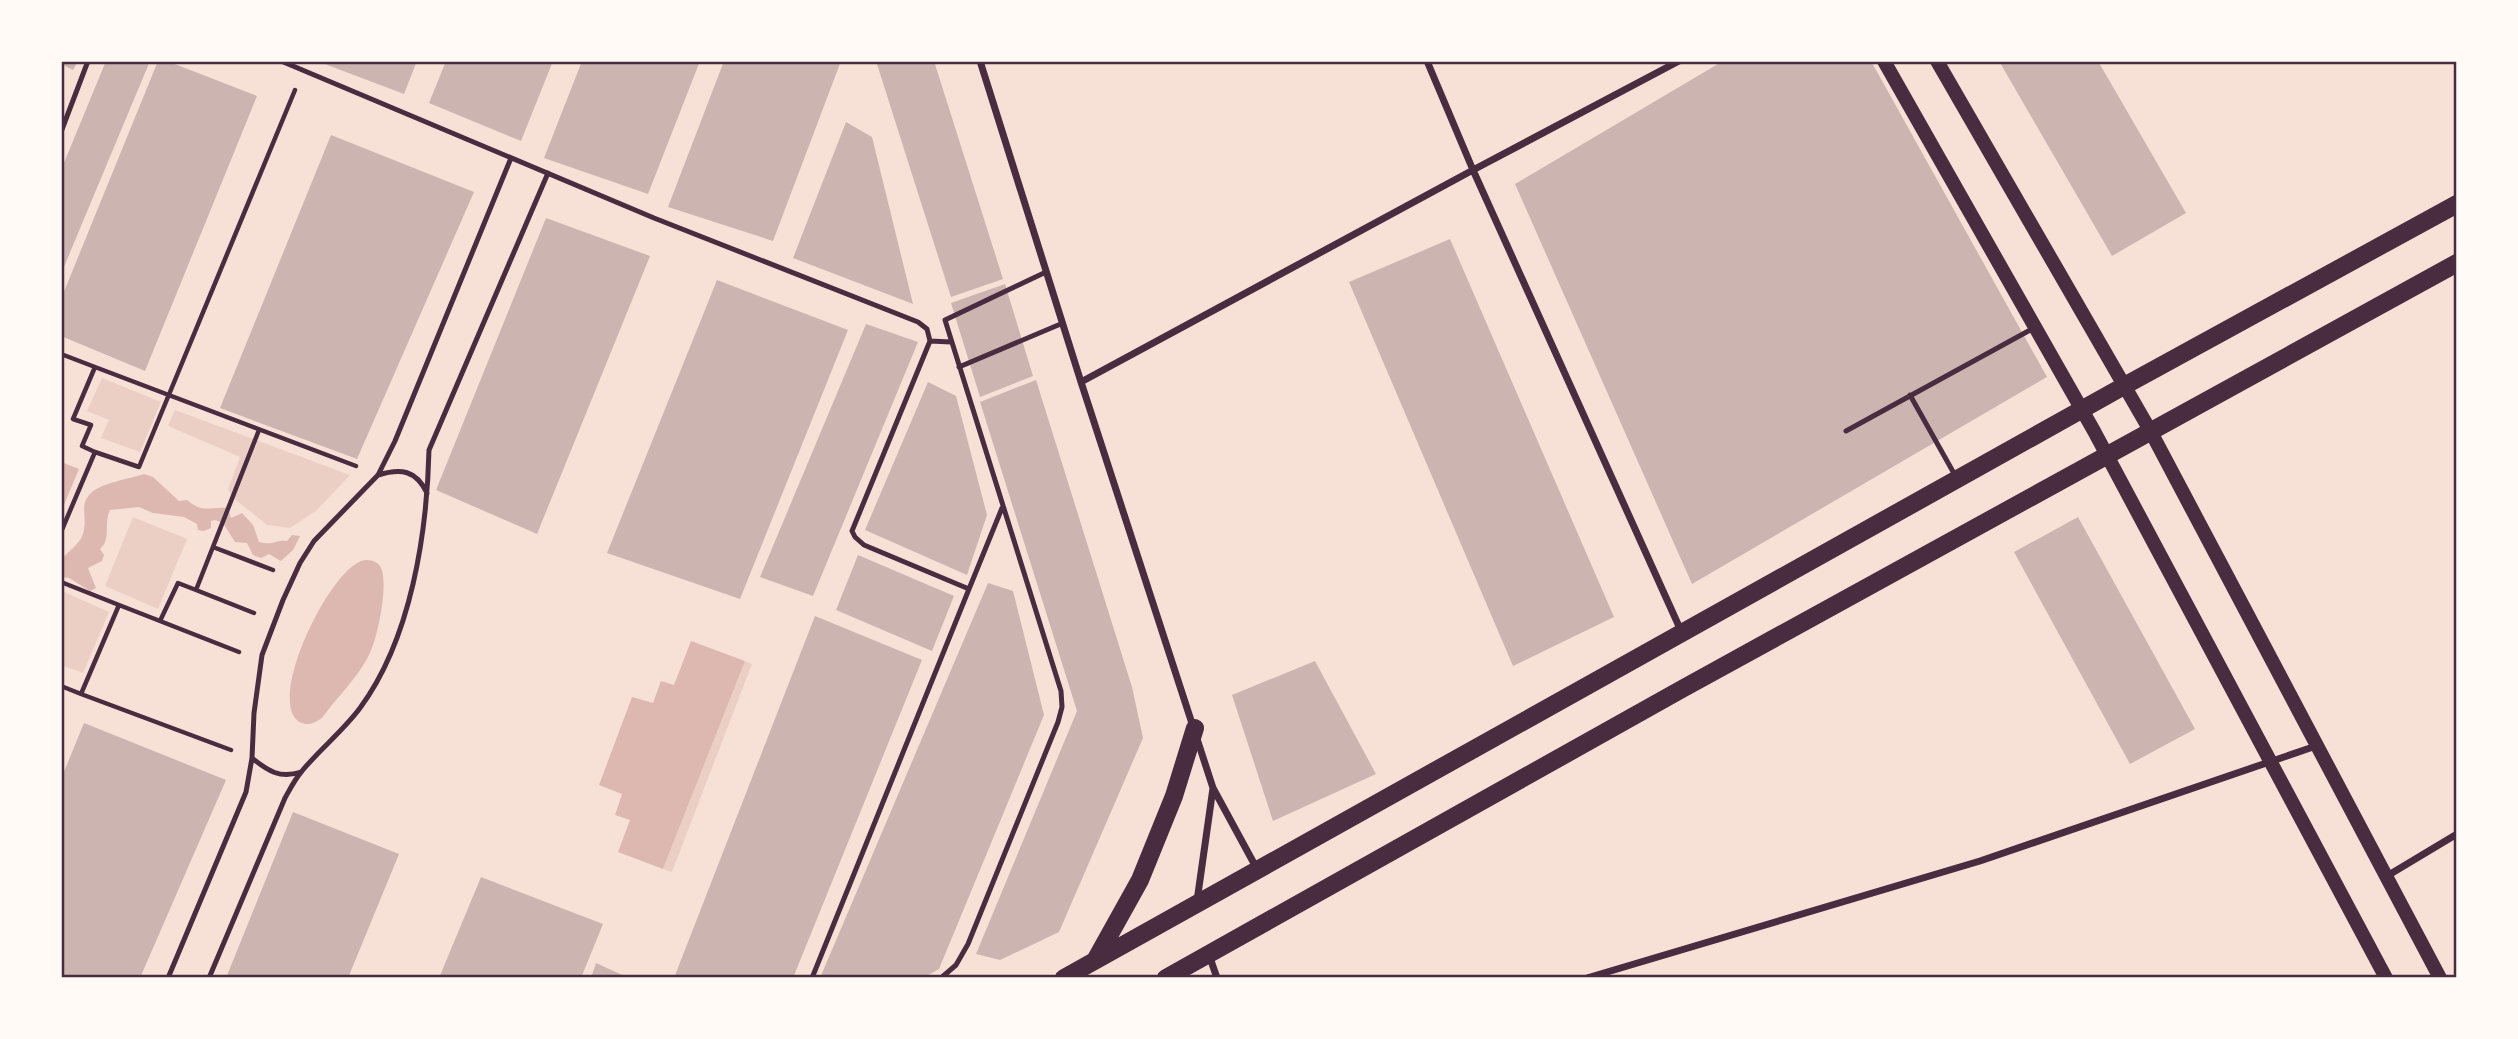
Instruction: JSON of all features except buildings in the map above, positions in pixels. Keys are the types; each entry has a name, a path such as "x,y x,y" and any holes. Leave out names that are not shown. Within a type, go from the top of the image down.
{"main road":[{"path":"1884,61 2107,454 2386,978"},
{"path":"1937,61 2151,432 2440,978"},
{"path":"1064,978 2124,386 2457,204"},
{"path":"1166,978 2107,454 2457,263"},
{"path":"1095,960 1140,880 1174,796 1195,729"}],"street":[{"path":"980,61 1213,788 1257,870"},
{"path":"1427,61 1473,170 1682,633"},
{"path":"1081,382 1679,61"},
{"path":"1587,978 1980,861 2317,746"},
{"path":"1197,903 1213,788"},
{"path":"2386,876 2457,834"},
{"path":"1208,954 1217,978"}],"lane":[{"path":"61,132 88,61"},
{"path":"281,61 714,243 918,322 927,329 930,341 852,531 864,545 968,589"},
{"path":"169,978 246,792 262,655 275,620 300,563 314,541 378,475 395,441 511,158"},
{"path":"209,978 285,798 301,772 358,710 393,650 417,561 428,496 429,450 548,173"},
{"path":"941,978 956,965 968,944 1058,722 1062,706 1061,691 945,320 1046,272"},
{"path":"958,367 1062,323"},
{"path":"1846,431 2035,327"},
{"path":"930,341 951,342"},
{"path":"1910,396 1958,480"},
{"path":"378,475 393,470 408,472 422,482 428,496"},
{"path":"812,978 1002,508"},
{"path":"252,758 279,775 288,776 301,772"}],"path":[{"path":"95,367 73,419 91,425 82,446 139,467 303,71"},
{"path":"61,354 378,475"},
{"path":"196,590 259,430"},
{"path":"61,532 95,452"},
{"path":"213,547 273,569 269,580"},
{"path":"61,582 239,653 243,643"},
{"path":"160,621 178,583 275,620"},
{"path":"251,623 260,602"},
{"path":"81,694 119,605"},
{"path":"61,686 252,758"}],"shaded area":[{"path":"102,378 161,402 140,452 101,438 109,420 87,411"},
{"path":"175,410 350,475 317,510 290,528 267,525 232,497 228,489 240,457 168,426"},
{"path":"61,462 79,469 61,512"},
{"path":"144,474 153,477 179,501 187,500 202,508 228,508 231,518 242,513 253,525 259,542 287,541 292,535 300,536 293,550 281,561 269,554 261,558 253,555 247,543 235,542 223,523 215,520 211,521 211,528 204,531 198,530 197,524 184,517 153,513 139,507 110,510 106,541 100,549 104,555 102,561 88,568 96,588 90,591 69,578 62,577 61,560 83,534 87,497 101,487"},
{"path":"133,517 187,539 158,609 105,586"},
{"path":"365,560 380,566 384,584 381,612 372,649 358,673 322,718 310,724 302,723 292,712 290,692 295,666 305,638 335,585 351,568"},
{"path":"64,592 109,612 83,673 61,665 61,597"},
{"path":"691,641 745,661 663,869 618,852 630,820 615,815 622,794 599,785 632,697 653,703 661,681 674,685"},
{"path":"745,661 752,664 672,872 663,869"}]}
